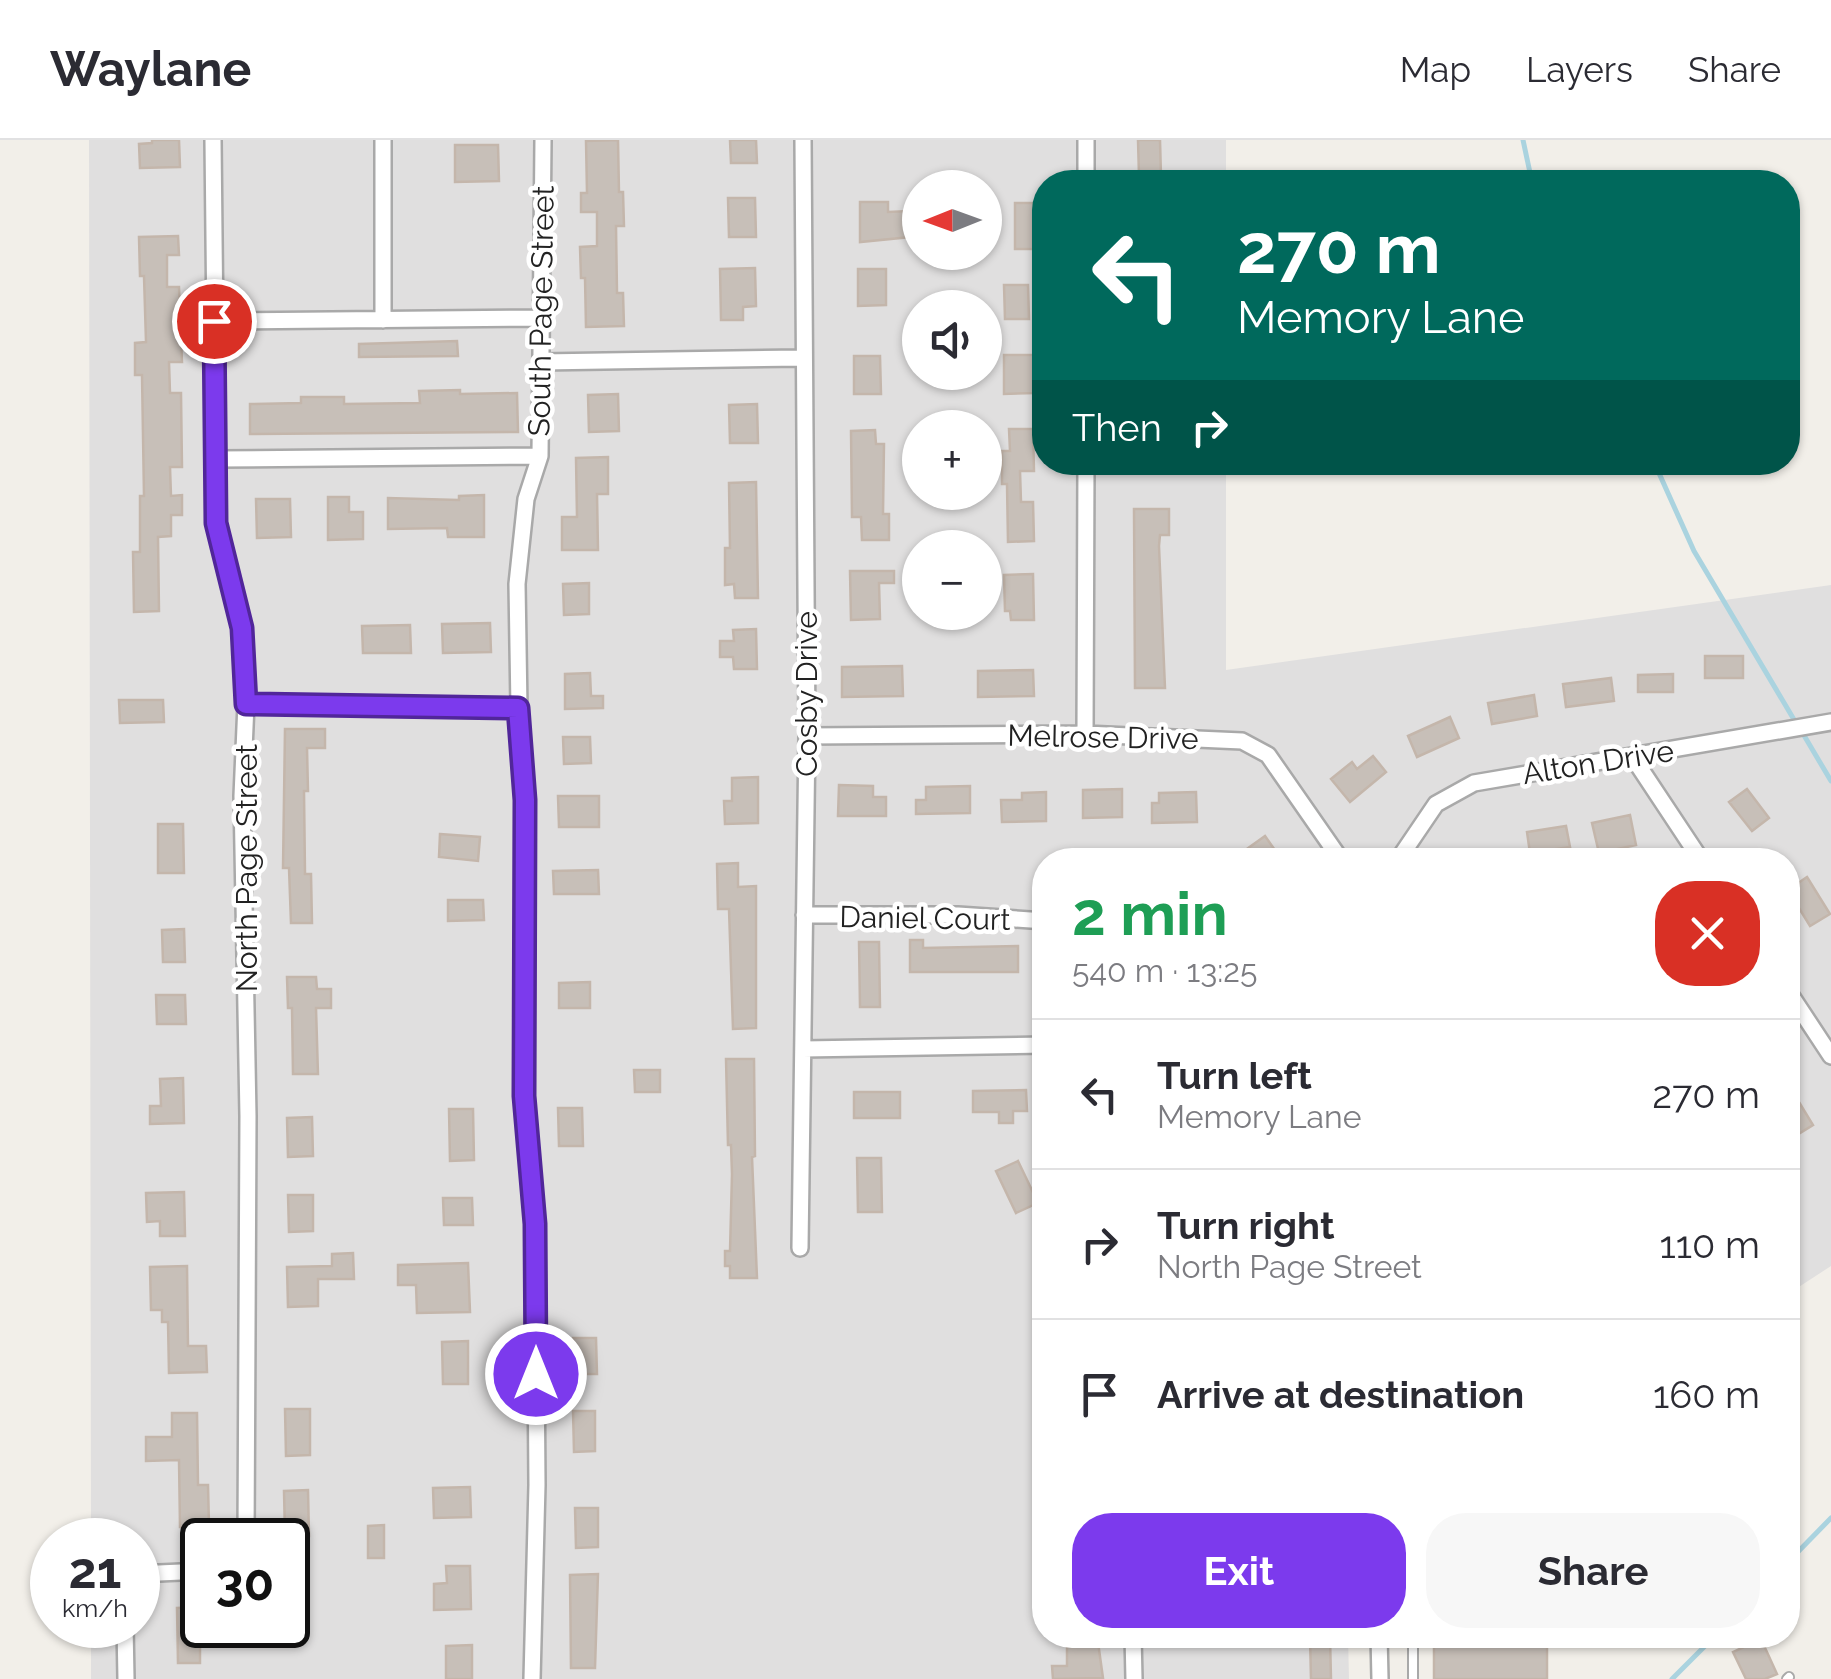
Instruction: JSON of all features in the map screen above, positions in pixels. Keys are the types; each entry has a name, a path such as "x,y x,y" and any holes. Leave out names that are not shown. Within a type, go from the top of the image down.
{"street":[{"name":"North Page Street","path":"213,140 216,523 242,628 246,704 242,796 248,1116 246,1518"},
{"path":"382,140 383,320"},
{"name":"South Page Street","path":"532,1679 537,1485 535,1224 524,1096 525,800 518,708 518,584 526,498 540,456 544,140"},
{"name":"Cosby Drive","path":"800,1248 807,736 803,140"},
{"path":"1086,140 1086,170"},
{"path":"214,321 542,318"},
{"path":"541,362 802,358"},
{"path":"216,459 540,456"},
{"path":"1085,734 1086,475"},
{"path":"246,704 518,708"},
{"name":"Alton Drive","path":"1406,848 1436,804 1462,788 1486,780 1831,722"},
{"name":"Melrose Drive","path":"807,736 1085,734 1242,741 1268,755 1333,848"},
{"path":"1632,756 1693,848"},
{"name":"Daniel Court","path":"804,915 1032,920"},
{"path":"1800,1008 1831,1056"},
{"path":"803,1049 1032,1045"},
{"path":"125,1648 126,1679"},
{"path":"1134,1648 1134,1679"},
{"path":"1380,1648 1380,1679"}],"lane":[{"path":"1413,1648 1413,1679"}],"shaded area":[{"path":"89,140 1226,140 1226,170 1032,170 1032,475 1226,475 1226,670 1831,585 1831,1266 1800,1286 1800,848 1032,848 1032,1648 1348,1648 1349,1679 91,1679 91,1648 160,1648 160,1518 91,1518"}],"building":[{"path":"179,140 180,167 140,168 139,144"},
{"path":"618,140 624,226 616,226 617,293 623,293 624,326 586,327 580,247 597,246 597,212 581,212 581,193 587,193 586,141"},
{"path":"730,140 756,140 757,163 731,163"},
{"path":"1138,140 1160,140 1161,170 1139,170"},
{"path":"455,145 498,145 499,181 455,182"},
{"path":"728,198 755,198 756,237 729,237"},
{"path":"860,202 888,202 888,212 902,211 902,238 860,242"},
{"path":"1015,203 1032,203 1032,249 1015,249"},
{"path":"178,236 179,255 167,255 167,287 179,287 182,362 169,362 170,393 181,393 182,467 170,467 171,496 182,495 182,515 171,515 171,536 158,537 159,611 134,612 133,552 140,552 140,496 144,496 142,375 135,375 135,343 146,342 139,237"},
{"path":"755,268 756,306 743,307 743,320 721,320 720,269"},
{"path":"858,269 886,269 886,305 858,306"},
{"path":"1004,285 1028,285 1029,319 1005,319"},
{"path":"457,341 458,356 359,357 359,344"},
{"path":"1004,355 1032,355 1032,393 1004,394"},
{"path":"854,356 880,356 881,394 854,394"},
{"path":"460,390 460,394 517,393 518,432 250,434 250,404 301,403 301,397 344,397 344,404 420,403 419,391"},
{"path":"618,394 619,431 589,432 588,395"},
{"path":"757,404 758,443 730,443 729,405"},
{"path":"1009,429 1032,429 1032,471 1020,471 1021,502 1033,502 1034,541 1008,542 1002,451 1010,451"},
{"path":"875,430 876,444 884,444 883,514 889,514 889,540 862,540 861,517 852,517 851,431"},
{"path":"608,457 608,494 597,494 598,550 562,550 562,517 577,517 576,458"},
{"path":"756,482 758,598 735,598 734,584 725,585 725,548 730,548 729,483"},
{"path":"484,495 484,537 448,537 447,528 388,529 388,498 459,500 459,496"},
{"path":"328,497 349,497 349,512 363,512 363,539 328,540"},
{"path":"256,499 290,499 291,537 257,538"},
{"path":"1134,509 1169,509 1169,535 1160,535 1159,546 1165,688 1135,688"},
{"path":"850,571 894,571 894,583 879,583 880,619 851,620"},
{"path":"1033,574 1034,620 1011,620 1010,611 1005,611 1004,575"},
{"path":"589,583 589,614 564,615 563,584"},
{"path":"490,623 491,652 443,653 442,624"},
{"path":"410,625 411,653 363,653 362,626"},
{"path":"756,629 757,669 734,669 733,657 720,657 720,641 734,641 733,630"},
{"path":"1705,656 1743,656 1743,678 1705,678"},
{"path":"902,666 903,696 842,697 842,667"},
{"path":"1033,670 1034,696 978,697 978,671"},
{"path":"590,673 591,696 603,696 603,708 565,709 565,674"},
{"path":"1673,674 1673,692 1638,692 1638,675"},
{"path":"1611,678 1614,701 1566,707 1563,684"},
{"path":"1534,695 1537,716 1492,724 1488,703"},
{"path":"119,700 163,700 164,722 120,723"},
{"path":"1450,717 1459,738 1417,757 1408,736"},
{"path":"285,729 325,729 325,748 307,748 308,791 304,791 305,874 311,874 312,923 291,923 289,868 283,868"},
{"path":"563,737 590,737 591,763 564,764"},
{"path":"1373,756 1386,772 1350,802 1331,779 1352,762 1357,769"},
{"path":"758,777 758,823 725,824 724,801 732,801 732,778"},
{"path":"839,785 873,786 873,797 886,797 886,816 838,816"},
{"path":"970,786 970,813 916,814 916,800 926,800 926,787"},
{"path":"1122,789 1122,817 1083,818 1083,790"},
{"path":"1747,789 1769,818 1752,831 1729,802"},
{"path":"1046,792 1046,821 1002,822 1001,800 1022,800 1022,793"},
{"path":"1196,792 1197,822 1152,823 1152,803 1159,803 1159,793"},
{"path":"558,796 599,796 599,827 559,827"},
{"path":"1630,815 1636,845 1598,848 1592,823"},
{"path":"158,824 183,824 184,873 158,873"},
{"path":"1566,826 1570,847 1529,848 1527,832"},
{"path":"440,834 480,837 478,861 439,857"},
{"path":"1265,836 1274,848 1248,848"},
{"path":"738,863 738,887 756,886 756,1028 733,1029 729,909 718,909 717,864"},
{"path":"598,870 599,894 554,894 553,871"},
{"path":"1807,877 1830,914 1810,926 1800,910 1800,882"},
{"path":"448,900 483,900 484,920 448,921"},
{"path":"184,929 185,962 163,962 162,930"},
{"path":"910,940 923,940 923,948 1018,946 1018,972 910,972"},
{"path":"859,942 879,942 880,1007 860,1007"},
{"path":"287,977 316,977 317,989 331,989 331,1008 316,1008 318,1074 293,1074 292,1008 288,1008"},
{"path":"590,982 590,1008 559,1008 559,983"},
{"path":"156,995 185,995 186,1024 157,1024"},
{"path":"726,1059 754,1059 752,1157 757,1278 730,1278 730,1266 725,1266 725,1251 730,1251 732,1174"},
{"path":"634,1070 660,1070 660,1092 635,1092"},
{"path":"183,1078 184,1123 150,1124 150,1106 161,1106 160,1079"},
{"path":"1026,1090 1027,1111 1013,1111 1013,1123 999,1123 999,1112 973,1112 973,1091"},
{"path":"854,1092 900,1092 900,1118 854,1118"},
{"path":"1800,1104 1813,1125 1800,1133"},
{"path":"558,1108 582,1108 583,1146 559,1146"},
{"path":"449,1109 473,1109 474,1160 450,1161"},
{"path":"312,1117 313,1156 288,1157 287,1118"},
{"path":"857,1158 881,1158 882,1212 858,1212"},
{"path":"1018,1161 1032,1190 1032,1206 1016,1213 996,1171"},
{"path":"184,1192 185,1236 160,1236 160,1221 147,1222 146,1193"},
{"path":"288,1195 313,1195 313,1231 289,1232"},
{"path":"443,1198 472,1198 473,1225 444,1225"},
{"path":"353,1253 354,1279 318,1279 318,1306 288,1307 287,1267 332,1266 332,1254"},
{"path":"468,1263 470,1312 417,1313 416,1285 398,1285 398,1265"},
{"path":"187,1266 188,1346 206,1346 207,1372 169,1373 168,1322 162,1322 162,1310 151,1310 150,1267"},
{"path":"573,1338 596,1338 597,1374 574,1374"},
{"path":"468,1341 468,1384 443,1384 442,1342"},
{"path":"285,1409 310,1409 310,1455 286,1456"},
{"path":"573,1411 595,1411 595,1451 574,1452"},
{"path":"172,1413 197,1413 198,1485 208,1485 209,1518 180,1518 180,1527 179,1460 146,1461 146,1437 172,1437"},
{"path":"470,1487 471,1517 434,1518 433,1488"},
{"path":"308,1490 309,1518 285,1518 284,1491"},
{"path":"575,1508 598,1508 598,1547 576,1548"},
{"path":"384,1525 384,1558 368,1558 368,1526"},
{"path":"446,1566 470,1566 471,1609 434,1610 434,1584 447,1583"},
{"path":"598,1574 595,1668 571,1668 570,1575"},
{"path":"180,1608 180,1648 200,1648 200,1663 178,1663"},
{"path":"472,1645 472,1679 446,1679 446,1646"},
{"path":"1067,1648 1099,1648 1103,1678 1053,1679 1052,1666 1067,1666"},
{"path":"1310,1648 1330,1648 1331,1679 1311,1679"},
{"path":"1434,1648 1547,1648 1547,1679 1434,1679"},
{"path":"1765,1648 1777,1674 1765,1679 1746,1679 1733,1652"}],"waterway":[{"path":"1523,140 1529,170"},
{"path":"1660,475 1694,551 1796,723"},
{"path":"1802,732 1831,781"},
{"path":"1800,1550 1831,1518"},
{"path":"1672,1679 1703,1648"}],"route":[{"path":"214,321 216,523 242,628 246,704 518,708 525,800 524,1096 535,1224 536,1374"}]}
